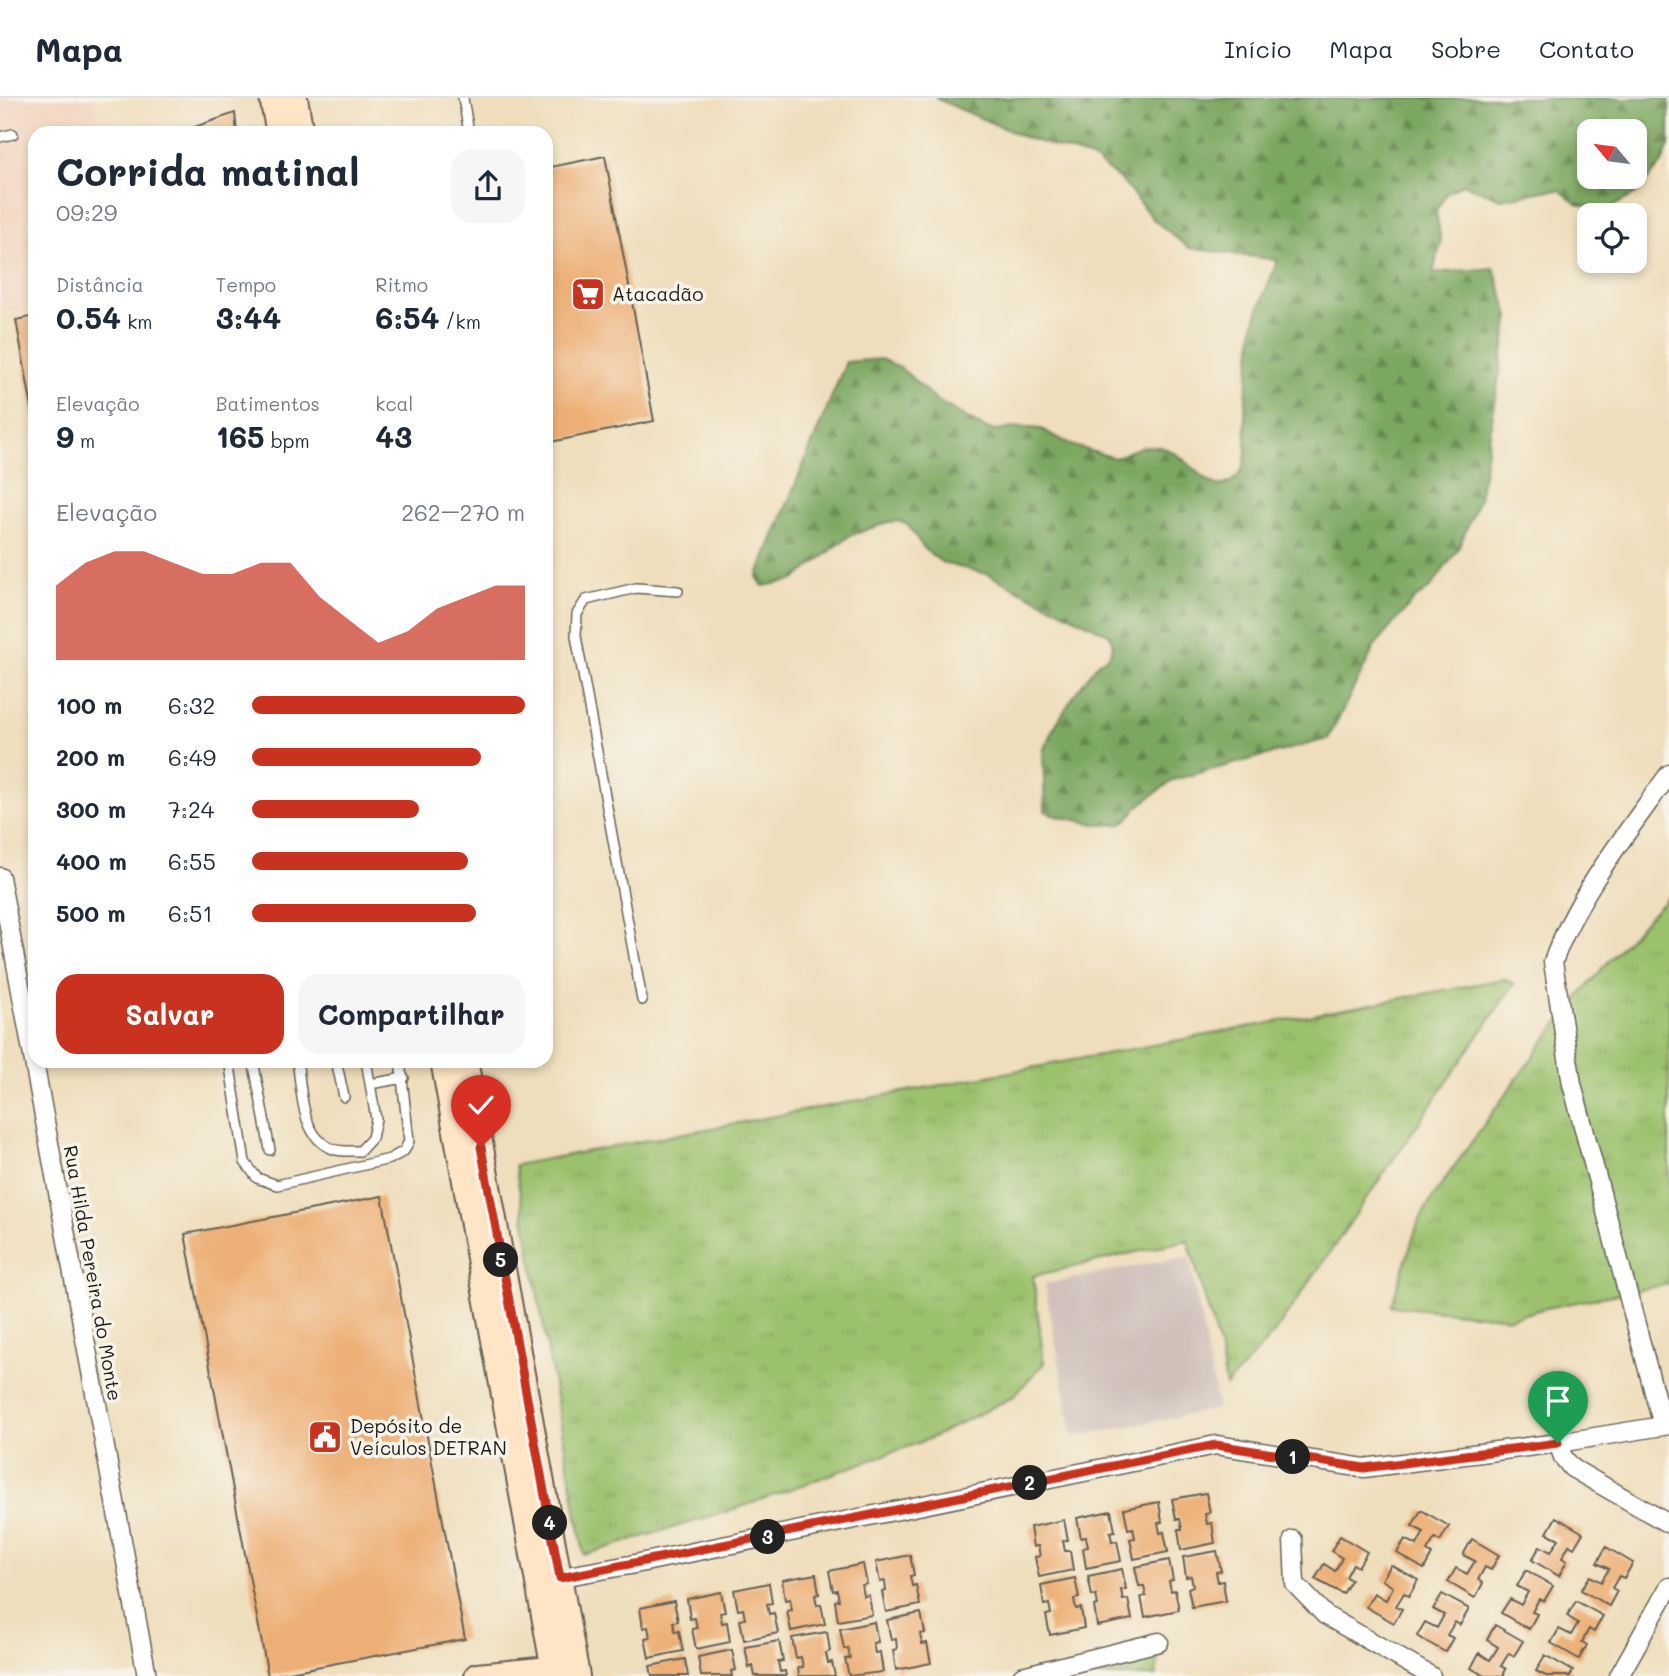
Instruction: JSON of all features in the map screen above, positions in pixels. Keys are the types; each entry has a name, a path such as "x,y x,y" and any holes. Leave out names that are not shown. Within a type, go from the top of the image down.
{"street":[{"path":"272,98 278,126"},
{"path":"295,98 300,126"},
{"path":"549,1579 1216,1445 1364,1468 1666,1426 1572,1084 1553,962 1579,907 1669,774"},
{"name":"Rua Hilda Pereira do Monte","path":"0,877 28,1029"},
{"name":"Rua Hilda Pereira do Monte","path":"35,1068 147,1676"},
{"path":"445,1068 549,1579"},
{"path":"466,1068 565,1672 477,1676"},
{"path":"1558,1443 1563,1457 1573,1468 1669,1524"},
{"path":"1293,1540 1295,1584 1325,1615 1432,1676"},
{"path":"1619,1676 1669,1587"},
{"path":"1022,1676 1159,1642"}],"lane":[{"path":"463,98 468,126"},
{"path":"0,137 13,134"},
{"path":"642,1000 576,636 577,614 586,600 636,588 678,591"},
{"path":"230,1068 245,1162 257,1178 276,1185 390,1159 404,1151 410,1141 402,1068"},
{"path":"255,1068 270,1150"},
{"path":"298,1068 308,1126 317,1138 333,1149 360,1151 372,1138 376,1119 367,1068"},
{"path":"338,1068 344,1097"},
{"path":"370,1084 404,1079"}],"shaded area":[{"path":"0,98 93,98 100,126 28,126 28,306 0,312"},
{"path":"1189,1256 1218,1409 1073,1437 1045,1284"}],"green space":[{"path":"935,98 1669,98 1669,145 1662,163 1647,181 1647,119 1577,119 1577,189 1640,189 1619,203 1577,204 1560,190 1501,199 1463,184 1447,193 1436,211 1441,243 1433,273 1494,268 1509,316 1479,499 1458,549 1431,587 1414,600 1376,644 1328,739 1173,780 1137,807 1121,824 1101,825 1056,816 1045,811 1043,751 1074,695 1099,662 1109,656 1113,646 1110,635 987,574 943,563 925,550 908,525 898,521 849,536 794,580 763,586 757,577 846,362 881,359 902,369 936,400 985,428 997,431 1019,427 1041,429 1074,446 1115,458 1141,447 1163,448 1219,485 1231,482 1241,472 1246,454 1245,407 1253,331 1277,260 1189,248 1154,220 1122,181 1092,158 1026,138"},
{"path":"1669,897 1669,1284 1546,1308 1510,1318 1391,1306 1418,1223 1434,1195 1574,1003 1604,966"},
{"path":"1503,979 1514,984 1275,1332 1226,1386 1220,1350 1188,1240 1033,1276 1044,1363 1013,1397 929,1439 741,1507 584,1555 515,1165"},
{"path":"1159,1650 1156,1676 1039,1676"}],"building":[{"path":"235,113 236,126 197,126"},
{"name":"Atacadão","path":"605,156 654,421 553,442 553,167"},
{"path":"28,317 28,386 16,320"},
{"name":"Depósito de Veículos DETRAN","path":"382,1196 465,1639 268,1676 185,1234"},
{"path":"1206,1493 1210,1513 1205,1514 1207,1524 1212,1523 1215,1543 1181,1550 1178,1529 1182,1529 1180,1519 1176,1519 1172,1499"},
{"path":"1159,1502 1162,1522 1158,1523 1160,1533 1164,1532 1168,1552 1134,1559 1130,1539 1135,1538 1133,1528 1128,1529 1124,1509"},
{"path":"1421,1510 1449,1526 1440,1541 1435,1538 1427,1551 1432,1554 1424,1569 1397,1553 1405,1539 1417,1545 1424,1532 1412,1526"},
{"path":"1111,1511 1115,1531 1110,1532 1112,1542 1117,1541 1121,1561 1086,1568 1083,1548 1088,1547 1086,1537 1081,1538 1077,1518"},
{"path":"1556,1517 1583,1533 1574,1548 1569,1545 1562,1558 1567,1561 1559,1576 1532,1560 1540,1546 1551,1552 1559,1539 1547,1533"},
{"path":"1064,1520 1068,1540 1063,1541 1065,1551 1070,1551 1073,1570 1039,1577 1035,1557 1040,1556 1038,1546 1033,1547 1030,1527"},
{"path":"1340,1536 1367,1552 1358,1567 1353,1564 1346,1577 1351,1580 1343,1594 1315,1579 1324,1564 1335,1571 1342,1558 1331,1551"},
{"path":"1472,1539 1499,1555 1491,1570 1485,1567 1478,1580 1483,1583 1475,1598 1448,1582 1456,1568 1467,1574 1475,1561 1463,1555"},
{"path":"1606,1547 1633,1563 1624,1578 1619,1576 1612,1588 1617,1591 1609,1606 1581,1590 1590,1576 1601,1582 1609,1569 1597,1563"},
{"path":"1217,1551 1221,1571 1216,1572 1218,1582 1223,1581 1226,1601 1192,1607 1188,1588 1193,1586 1191,1576 1186,1577 1183,1557"},
{"path":"910,1555 914,1575 910,1576 912,1586 916,1585 920,1605 886,1612 882,1592 886,1591 885,1581 880,1582 876,1562"},
{"path":"1169,1560 1173,1580 1169,1581 1171,1591 1175,1590 1179,1610 1145,1617 1141,1597 1146,1596 1144,1586 1139,1586 1135,1567"},
{"path":"863,1564 867,1584 862,1585 864,1596 869,1595 872,1615 838,1621 835,1601 839,1600 837,1590 833,1591 829,1571"},
{"path":"1391,1565 1418,1580 1409,1596 1404,1593 1396,1606 1402,1609 1394,1623 1366,1607 1374,1593 1386,1600 1393,1587 1382,1580"},
{"path":"1122,1569 1126,1589 1121,1590 1123,1600 1128,1599 1132,1619 1097,1626 1094,1606 1098,1605 1096,1595 1092,1596 1088,1576"},
{"path":"1526,1570 1553,1586 1544,1601 1539,1599 1532,1612 1537,1614 1529,1629 1501,1613 1510,1599 1521,1605 1528,1592 1517,1586"},
{"path":"816,1574 819,1594 815,1595 817,1605 821,1604 825,1624 791,1631 787,1611 792,1610 790,1599 785,1600 782,1580"},
{"path":"1075,1578 1079,1598 1074,1599 1076,1609 1081,1608 1084,1628 1050,1635 1046,1615 1051,1614 1049,1604 1044,1605 1041,1585"},
{"path":"769,1583 772,1603 767,1604 769,1614 774,1613 778,1633 744,1640 740,1620 745,1619 743,1609 738,1610 734,1590"},
{"path":"721,1592 725,1612 720,1613 722,1623 727,1622 730,1642 696,1649 692,1629 697,1628 695,1618 690,1619 687,1599"},
{"path":"1442,1594 1469,1609 1460,1625 1455,1622 1447,1635 1453,1638 1445,1652 1417,1636 1425,1622 1437,1628 1444,1615 1433,1609"},
{"path":"674,1601 678,1621 673,1622 675,1632 679,1631 683,1651 649,1658 645,1638 650,1637 648,1627 643,1628 640,1608"},
{"path":"1576,1601 1603,1616 1594,1632 1589,1629 1582,1642 1587,1645 1579,1659 1551,1643 1559,1629 1571,1635 1578,1623 1567,1616"},
{"path":"921,1613 925,1633 920,1634 922,1644 927,1643 931,1663 896,1670 893,1650 897,1649 896,1639 891,1640 887,1620"},
{"path":"874,1622 878,1642 873,1643 875,1653 880,1652 883,1672 849,1676 845,1659 850,1658 848,1648 844,1649 840,1629"},
{"path":"1495,1625 1523,1641 1514,1656 1509,1653 1501,1666 1506,1669 1503,1676 1485,1676 1471,1668 1479,1653 1490,1660 1498,1647 1487,1640"},
{"path":"827,1632 830,1651 826,1653 828,1663 832,1662 835,1676 799,1676 798,1668 803,1667 801,1657 796,1658 792,1638"},
{"path":"779,1641 783,1661 778,1662 780,1672 785,1671 786,1676 755,1676 753,1666 749,1668 745,1647"},
{"path":"732,1650 736,1670 731,1671 732,1676 701,1676 698,1657"},
{"path":"1545,1655 1573,1671 1570,1676 1546,1676 1536,1671"},
{"path":"685,1659 688,1676 652,1676 650,1666"}],"place":[{"name":"Atacadão","path":"588,294"},
{"name":"Depósito de Veículos DETRAN","path":"325,1437"}],"route":[{"path":"481,1147 560,1578 1216,1445 1364,1468 1558,1443"}]}
